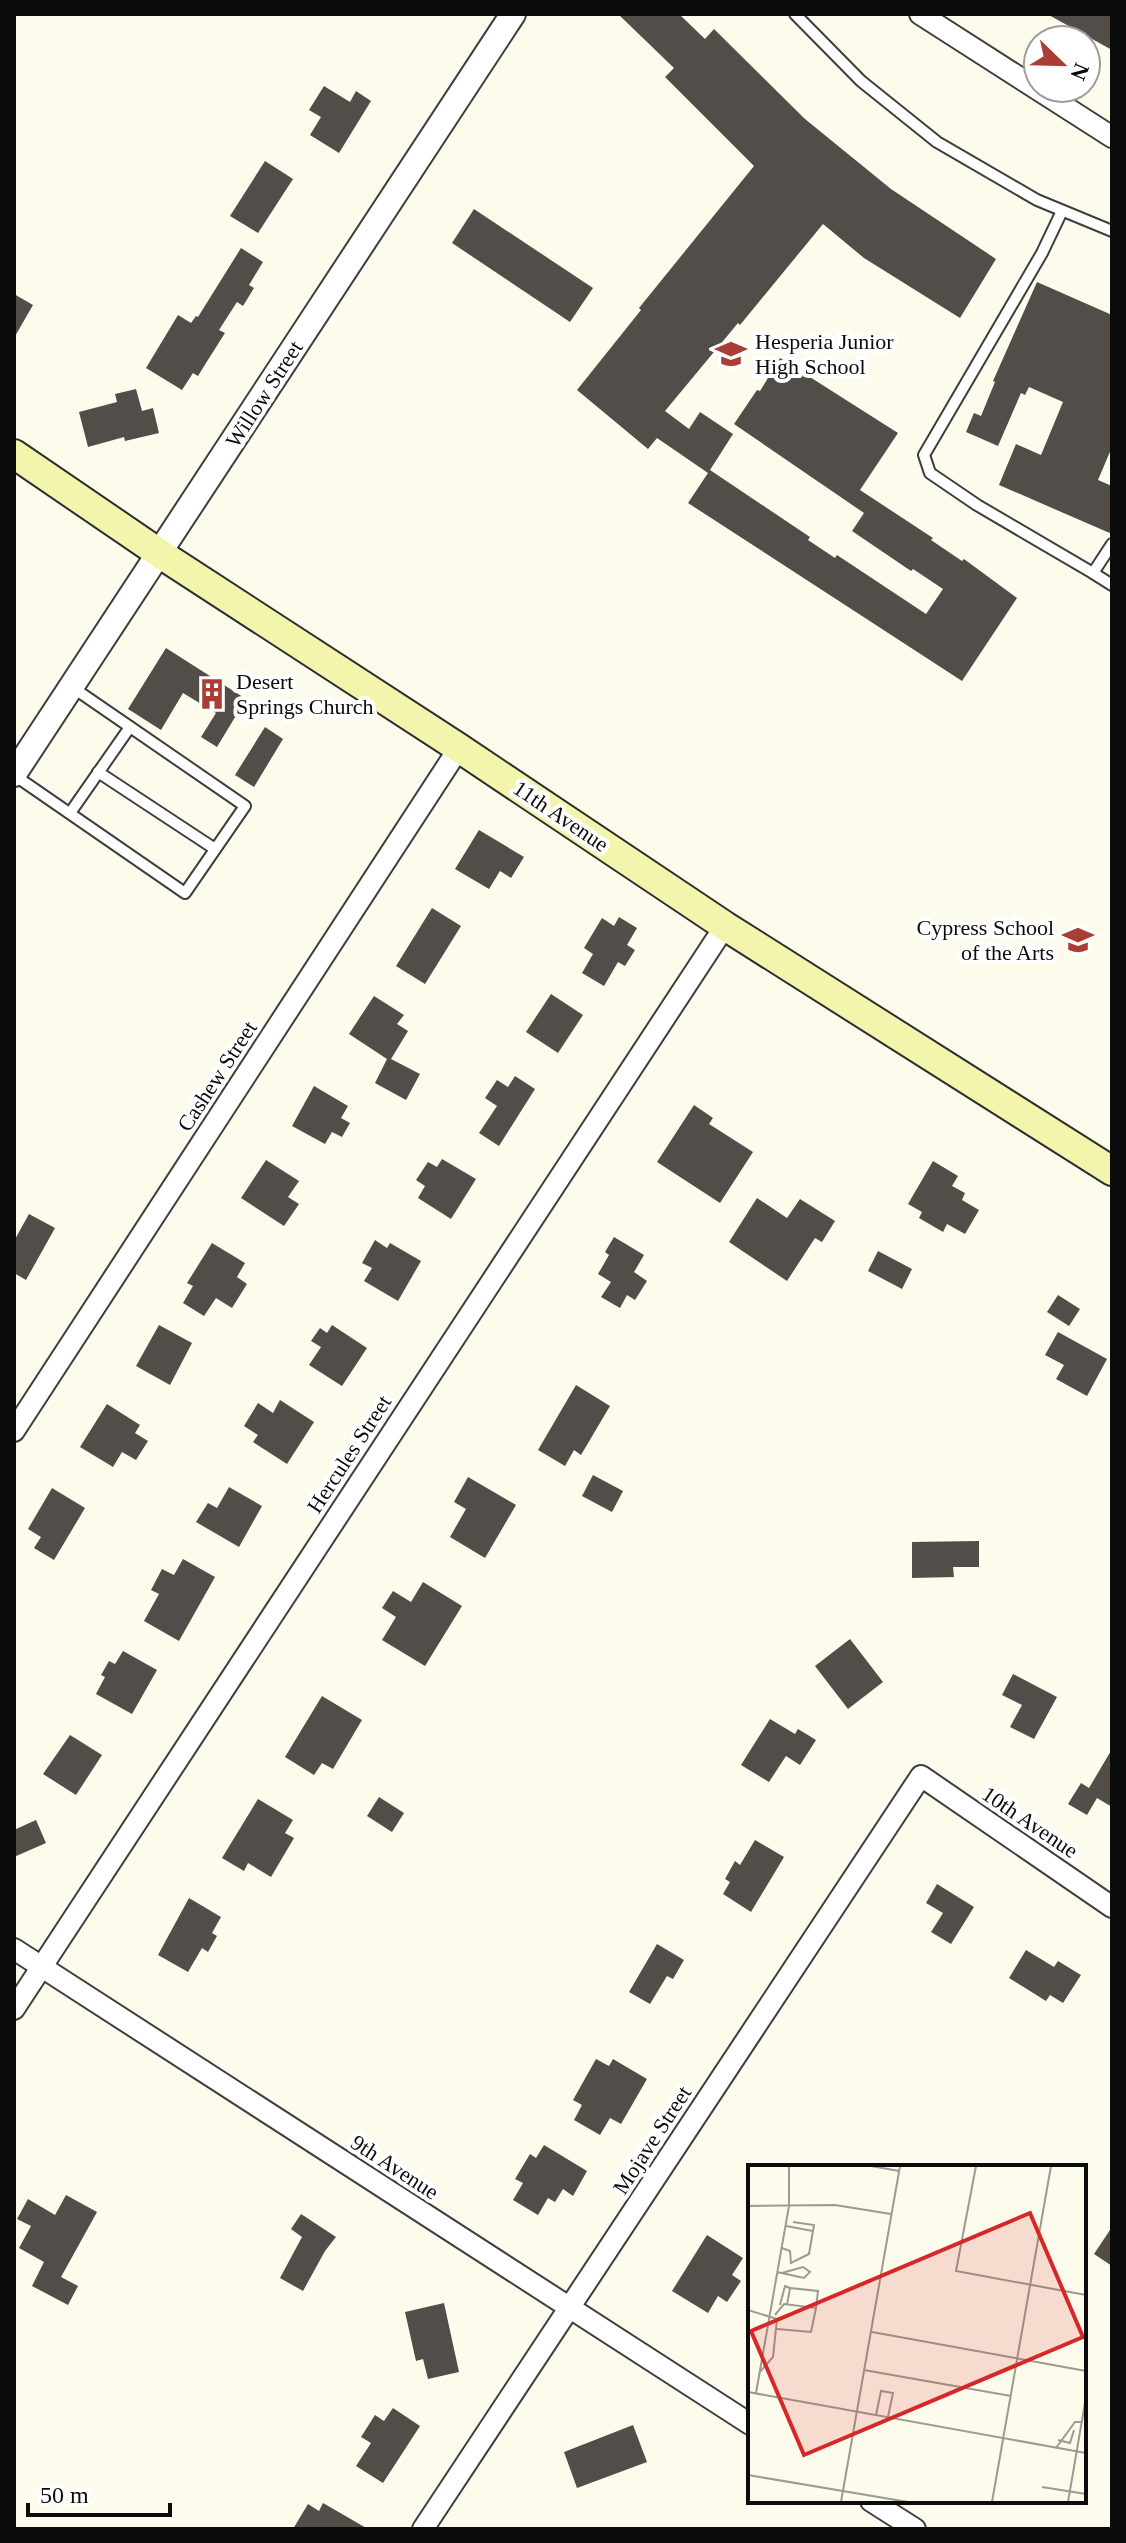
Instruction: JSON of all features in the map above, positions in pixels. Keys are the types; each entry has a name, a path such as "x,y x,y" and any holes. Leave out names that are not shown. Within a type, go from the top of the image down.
{"main road":[{"name":"11th Avenue","path":"14,454 725,926 1112,1171"}],"street":[{"name":"Willow Street","path":"14,774 513,14"},
{"path":"920,14 1112,137"},
{"name":"Cashew Street","path":"14,1431 459,748"},
{"name":"Hercules Street","path":"14,2009 725,926"},
{"name":"10th Avenue","path":"921,1776 1112,1907"},
{"name":"Mojave Street","path":"423,2529 921,1776"},
{"name":"9th Avenue","path":"14,1949 748,2423"},
{"path":"874,2503 915,2529"}],"lane":[{"path":"795,14 861,81 937,142 1037,200 1112,231"},
{"path":"1062,211 1042,253 924,455 930,473 977,505 1112,585"},
{"path":"1093,573 1112,544"},
{"path":"14,774 185,893 245,806 71,686"},
{"path":"70,813 130,727"},
{"path":"98,772 215,849"}],"building":[{"path":"618,14 679,14 705,39 714,29 805,119 891,189 996,259 960,318 864,258 823,224 665,411 689,429 700,412 733,434 710,470 810,537 808,540 835,558 837,555 926,614 943,589 852,531 864,513 734,424 757,390 760,391 780,358 898,433 860,490 1017,598 962,681 688,503 708,473 657,438 648,449 577,390 754,166 665,77 674,68"},
{"path":"1047,14 1112,14 1112,50 1102,44 1102,24 1065,24"},
{"path":"324,86 350,102 356,91 371,101 339,153 310,135 321,117 309,110"},
{"path":"265,161 293,179 258,233 230,216"},
{"path":"474,209 593,288 570,322 452,243"},
{"path":"241,248 263,262 249,285 254,288 243,306 237,302 219,330 225,333 198,376 193,373 182,390 146,368 178,315 191,323 198,317"},
{"path":"1037,282 1112,315 1112,447 1098,480 1112,486 1112,534 999,485 1016,444 1041,455 1063,402 1029,387 1025,395 1021,393 998,446 966,432 974,413 981,416 993,381"},
{"path":"14,294 33,305 14,338"},
{"path":"136,389 142,411 153,408 159,433 125,441 124,437 88,447 79,412 117,402 115,394"},
{"name":"Desert Springs Church","path":"166,648 246,699 217,747 201,737 216,713 183,693 161,730 128,709"},
{"path":"265,727 283,739 254,787 235,775"},
{"path":"479,830 524,857 511,878 500,871 489,889 455,869"},
{"path":"432,908 461,926 425,984 396,966"},
{"path":"619,917 637,928 627,945 635,950 625,966 618,962 604,986 582,973 593,954 584,948 602,918 614,926"},
{"path":"551,994 583,1015 558,1053 526,1032"},
{"path":"374,996 404,1015 397,1024 408,1031 391,1059 420,1074 406,1100 375,1083 387,1059 349,1034"},
{"path":"515,1076 535,1089 499,1146 479,1133 497,1106 485,1098 497,1080 508,1087"},
{"path":"314,1086 348,1106 341,1118 350,1123 342,1137 332,1132 325,1144 292,1126"},
{"path":"694,1105 713,1118 709,1124 753,1152 720,1203 657,1162"},
{"path":"442,1159 476,1179 451,1219 418,1198 425,1186 416,1180 428,1162 437,1167"},
{"path":"266,1160 299,1181 288,1197 299,1204 284,1226 241,1198"},
{"path":"933,1161 958,1176 952,1186 965,1193 962,1200 979,1210 965,1234 947,1224 943,1232 919,1218 922,1212 908,1204"},
{"path":"757,1198 787,1218 800,1199 835,1221 822,1242 815,1238 787,1281 729,1242"},
{"path":"29,1214 55,1228 26,1280 14,1273 14,1241"},
{"path":"614,1237 644,1255 634,1272 647,1281 635,1300 627,1295 620,1308 601,1297 611,1282 598,1274 609,1255 605,1252"},
{"path":"375,1240 387,1248 390,1243 421,1261 398,1301 364,1281 372,1268 362,1263"},
{"path":"212,1243 245,1263 237,1277 247,1284 232,1308 216,1298 204,1316 183,1303 193,1286 187,1283"},
{"path":"878,1251 912,1269 902,1289 868,1271"},
{"path":"1058,1295 1080,1309 1069,1326 1047,1312"},
{"path":"159,1325 192,1343 170,1385 136,1366"},
{"path":"332,1325 367,1348 342,1386 309,1365 321,1347 311,1341 320,1328 327,1333"},
{"path":"1058,1332 1107,1359 1087,1396 1056,1379 1064,1365 1045,1355"},
{"path":"576,1385 610,1406 581,1455 574,1450 565,1466 538,1450"},
{"path":"280,1400 314,1422 287,1464 253,1442 258,1435 244,1426 258,1403 273,1413"},
{"path":"107,1404 140,1425 135,1433 148,1441 136,1460 122,1452 113,1467 80,1447"},
{"path":"593,1475 623,1491 612,1512 582,1496"},
{"path":"468,1477 516,1505 485,1558 450,1537 466,1509 454,1502"},
{"path":"229,1487 262,1506 239,1547 196,1522 208,1503 217,1508"},
{"path":"52,1488 85,1508 54,1560 34,1548 41,1537 28,1529"},
{"path":"979,1541 979,1567 953,1567 954,1577 912,1578 912,1542"},
{"path":"183,1559 215,1577 179,1641 144,1621 159,1594 151,1590 162,1569 174,1575"},
{"path":"423,1582 462,1606 425,1666 382,1640 396,1617 382,1608 393,1591 411,1602"},
{"path":"850,1639 883,1682 848,1709 815,1666"},
{"path":"123,1651 157,1670 132,1714 96,1694 109,1661 115,1664"},
{"path":"1013,1674 1057,1697 1034,1739 1010,1727 1022,1705 1002,1695"},
{"path":"322,1696 362,1720 333,1769 322,1763 314,1775 285,1757"},
{"path":"770,1719 795,1734 798,1729 816,1740 800,1765 786,1756 769,1782 741,1765"},
{"path":"70,1735 102,1755 76,1795 43,1774"},
{"path":"1112,1749 1112,1807 1097,1798 1087,1815 1068,1804 1081,1783 1089,1788"},
{"path":"379,1797 404,1813 392,1832 367,1816"},
{"path":"258,1799 293,1820 285,1833 294,1838 271,1877 248,1863 244,1871 222,1858"},
{"path":"36,1820 46,1843 14,1857 14,1830"},
{"path":"755,1840 784,1857 751,1912 723,1894 730,1882 725,1879 735,1861 740,1865"},
{"path":"937,1884 974,1907 951,1944 931,1932 943,1913 926,1903"},
{"path":"189,1898 221,1917 212,1933 217,1936 208,1952 202,1948 188,1972 158,1955"},
{"path":"657,1944 684,1960 673,1979 667,1976 650,2004 629,1992"},
{"path":"1026,1950 1054,1967 1058,1961 1081,1975 1063,2003 1050,1995 1046,2001 1009,1978"},
{"path":"596,2059 609,2066 613,2059 647,2079 621,2124 610,2118 600,2135 574,2120 582,2105 573,2100"},
{"path":"544,2145 587,2171 573,2196 563,2189 555,2202 548,2198 538,2215 513,2200 523,2183 515,2179 530,2154 536,2158"},
{"path":"66,2195 97,2212 61,2277 78,2286 68,2305 32,2286 44,2262 19,2248 31,2226 17,2219 28,2199 55,2215"},
{"path":"301,2214 336,2237 303,2291 280,2278 302,2237 291,2229"},
{"path":"1112,2227 1112,2266 1094,2254"},
{"path":"707,2235 743,2258 732,2275 741,2281 727,2302 718,2296 708,2313 672,2291"},
{"path":"444,2303 459,2372 428,2379 423,2359 416,2361 405,2312"},
{"path":"393,2408 420,2426 383,2483 356,2466 371,2443 361,2437 375,2415 384,2421"},
{"path":"633,2425 647,2462 577,2488 564,2452"},
{"path":"323,2503 368,2529 293,2529 308,2504 319,2511"}],"place":[{"name":"Hesperia Junior High School","path":"731,354"},
{"name":"Desert Springs Church","path":"212,694"},
{"name":"Cypress School of the Arts","path":"1078,940"}]}
